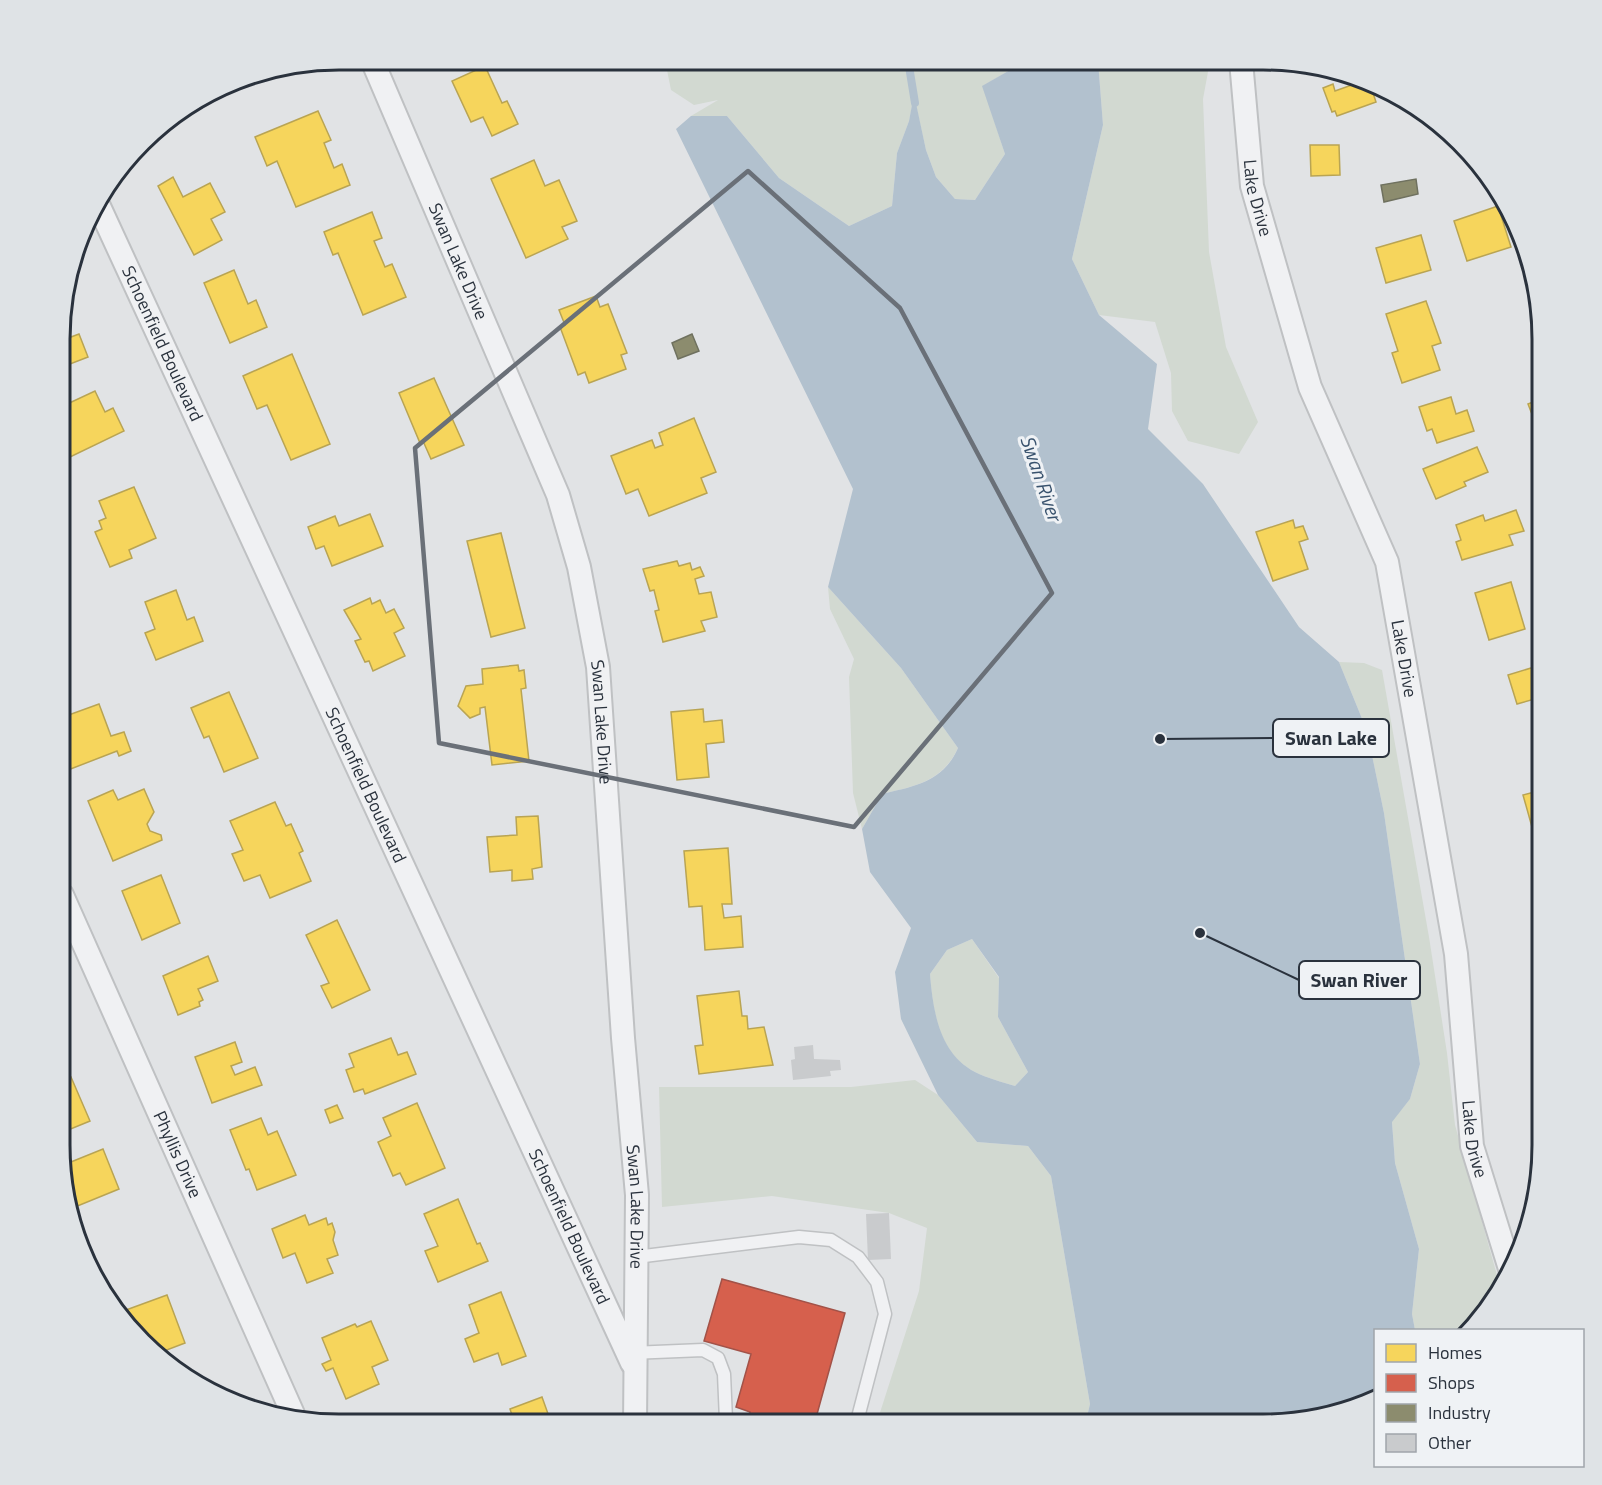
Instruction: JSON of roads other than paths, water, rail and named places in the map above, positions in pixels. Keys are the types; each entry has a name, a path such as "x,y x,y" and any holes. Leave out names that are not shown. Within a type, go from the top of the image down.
{"street":[{"name":"Swan Lake Drive","path":"376,70 558,495 579,567 598,667 623,1038 637,1195 633,1358 635,1414"},
{"name":"Lake Drive","path":"1242,70 1252,186 1307,376 1387,562 1456,954 1472,1146 1507,1259"},
{"name":"Schoenfield Boulevard","path":"102,213 633,1358"},
{"name":"Phyllis Drive","path":"70,913 291,1410"}],"lane":[{"path":"636,1257 799,1237 831,1240 858,1257 877,1282 885,1314 859,1414"},
{"path":"633,1358 703,1350 718,1358 724,1374 726,1414"}],"water":[{"path":"1010,70 1099,70 1103,125 1072,259 1099,315 1157,364 1148,429 1203,484 1299,627 1339,662 1367,731 1384,813 1420,1064 1410,1099 1392,1122 1395,1163 1419,1249 1412,1314 1415,1329 1374,1329 1374,1390 1332,1405 1280,1414 1088,1414 1090,1404 1051,1176 1028,1146 977,1142 938,1095 901,1019 895,972 911,928 870,872 862,829 882,794 927,781 944,768 958,748 901,668 828,587 853,489 676,129 691,116 727,116 779,178 849,226 892,206 897,153 909,121 914,94 926,150 936,177 955,199 975,200 1005,154 982,86","holes":["972,939 999,977 998,1017 1028,1072 1015,1086 975,1072 953,1054 946,1042 936,1016 930,974 947,950"]}],"waterway":[{"path":"910,70 915,103"}],"place":[{"name":"Swan Lake","path":"1160,739"},
{"name":"Swan River","path":"1200,933"}]}
